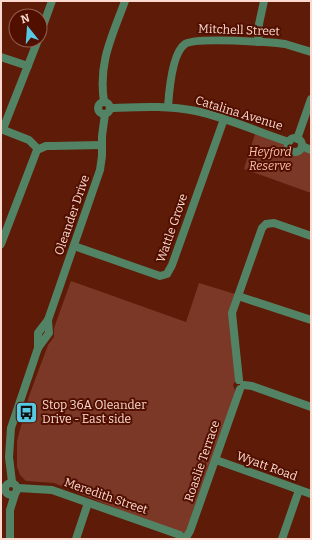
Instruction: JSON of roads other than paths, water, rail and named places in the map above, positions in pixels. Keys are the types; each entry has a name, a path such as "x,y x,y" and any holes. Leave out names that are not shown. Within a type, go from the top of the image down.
{"street":[{"name":"Oleander Drive","path":"10,539 10,514 13,490 5,447 38,348 38,333 48,320 100,170 106,108 102,88 103,66 126,1"},
{"path":"258,42 259,24 264,1"},
{"name":"Mitchell Street","path":"168,107 169,83 180,50 184,44 200,40 258,42 285,44 311,52"},
{"path":"35,48 2,129 29,140 38,149"},
{"path":"1,57 28,66"},
{"path":"302,146 297,151 292,151 289,147 311,98"},
{"name":"Catalina Avenue","path":"106,108 168,107 195,111 293,140"},
{"name":"Wattle Grove","path":"74,246 160,276 167,274 172,265 224,119"},
{"path":"293,140 301,141 302,146 311,150"},
{"path":"1,244 31,161 38,149 46,146 102,145"},
{"path":"311,236 274,223 266,224 261,232 232,313 241,385 252,386 311,407"},
{"path":"238,296 311,320"},
{"name":"Roaslie Terrace","path":"182,539 187,536 190,531 241,385"},
{"name":"Wyatt Road","path":"216,460 311,494"},
{"name":"Meredith Street","path":"13,490 40,488 52,490 180,535 182,539"},
{"path":"282,539 299,490"},
{"path":"76,539 88,503"}],"place":[{"name":"Stop 36A Oleander Drive - East side","path":"26,412"}],"park label":[{"name":"Heyford Reserve","path":"270,159"}]}
